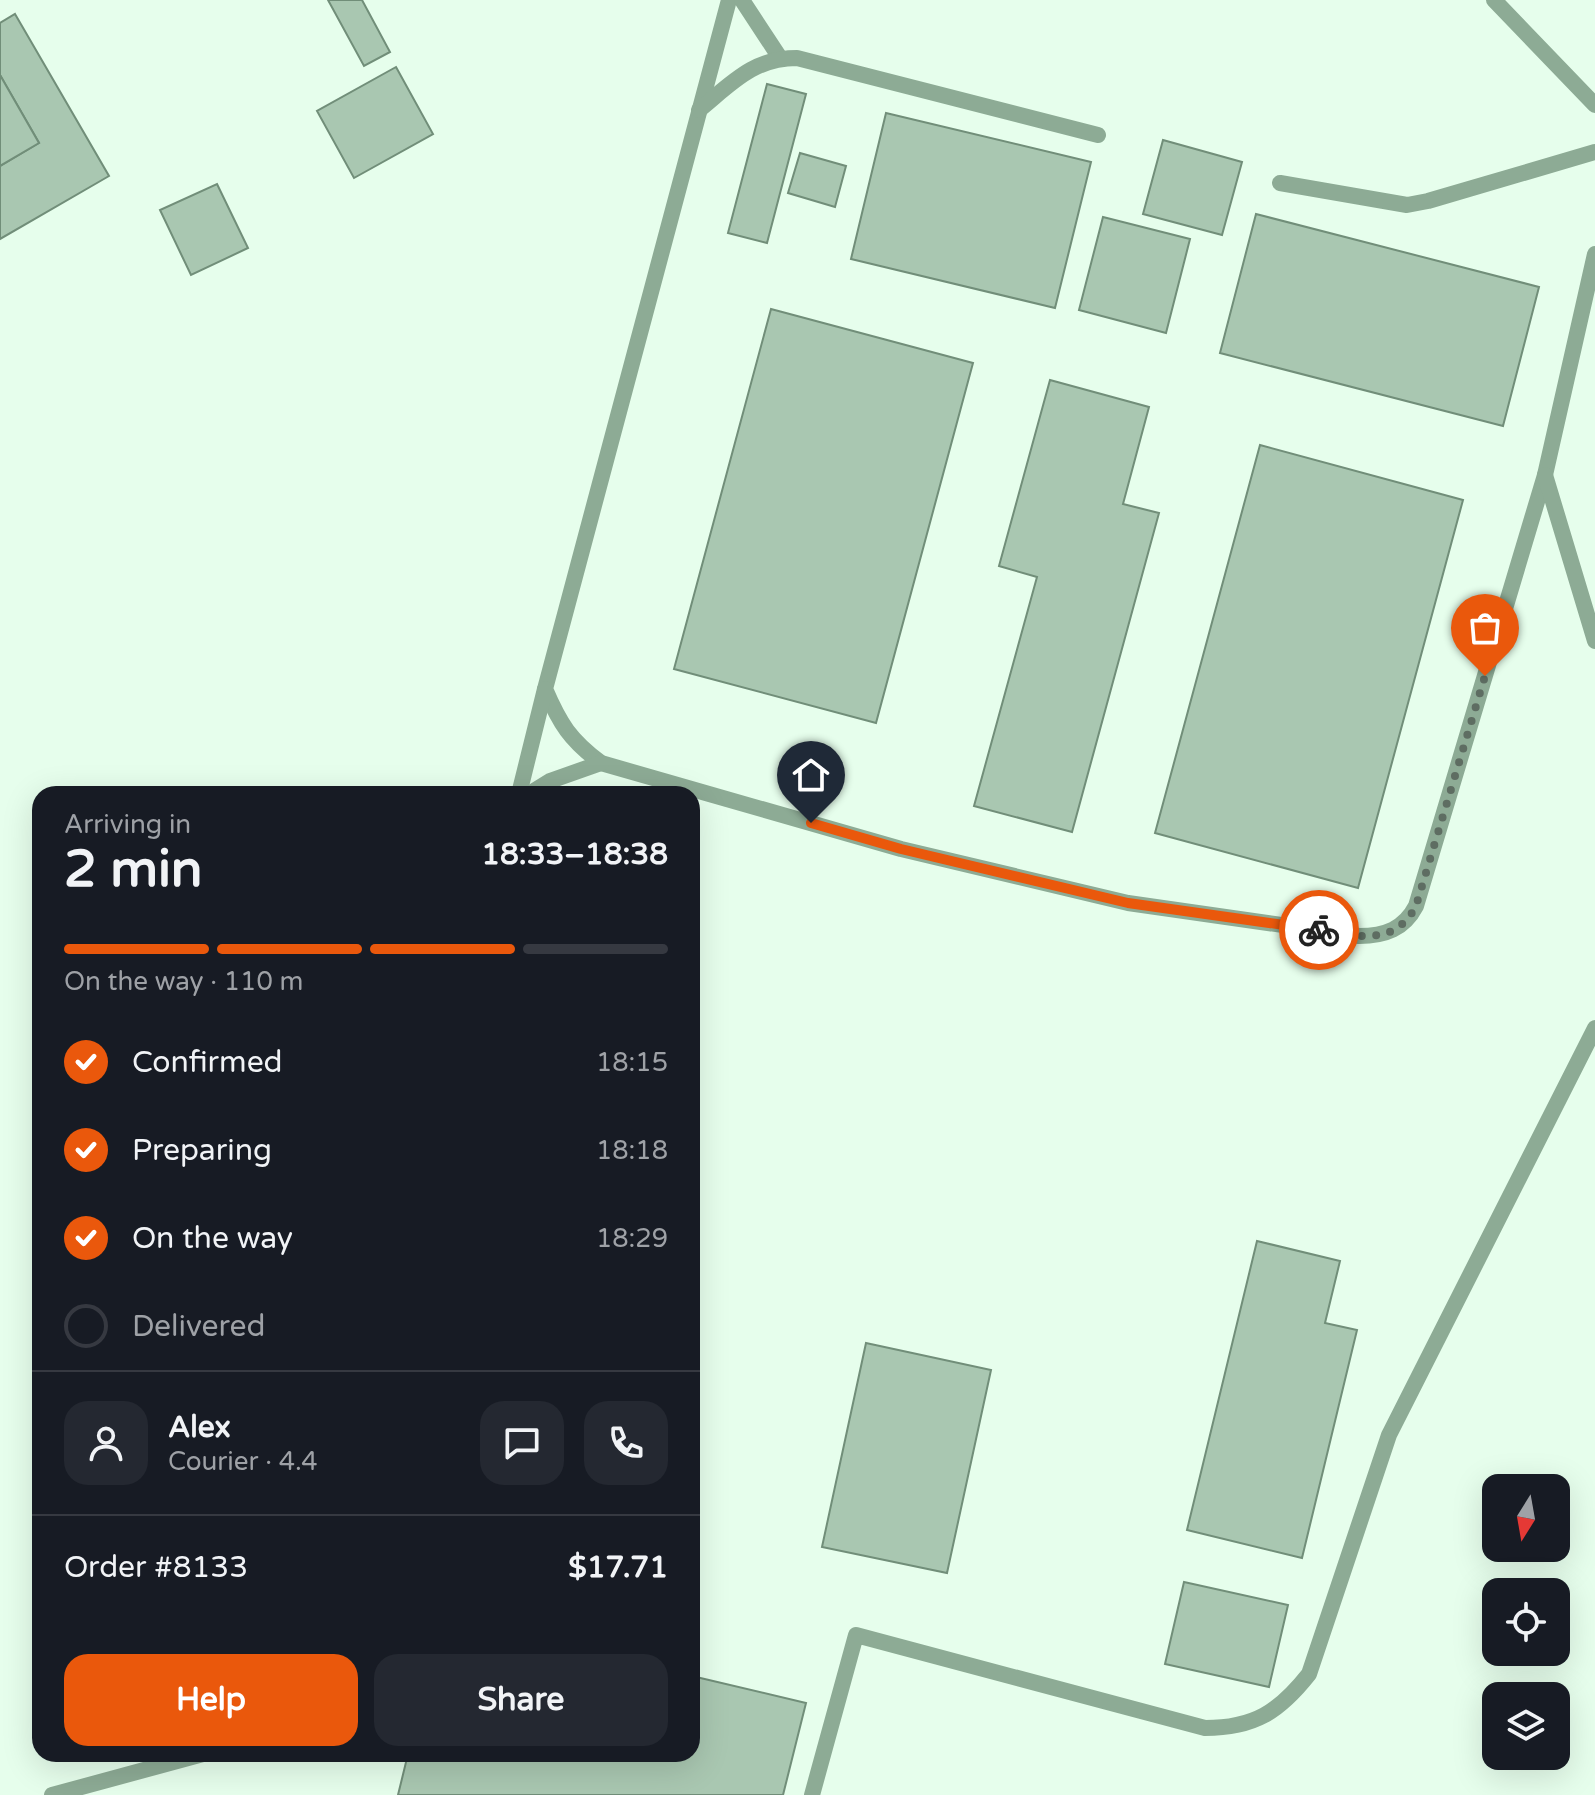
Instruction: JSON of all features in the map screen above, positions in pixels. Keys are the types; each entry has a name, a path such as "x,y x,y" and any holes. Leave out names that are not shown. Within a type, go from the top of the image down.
{"lane":[{"path":"521,786 729,0"},
{"path":"742,0 780,58"},
{"path":"1494,0 1595,105"},
{"path":"699,110 753,67 780,58 816,62 1098,135"},
{"path":"1280,183 1407,205 1595,152"},
{"path":"700,791 901,849 1128,903 1359,936 1374,936 1402,925 1416,906 1545,475 1595,254"},
{"path":"1545,475 1595,641"},
{"path":"545,689 569,736 601,763 681,786"},
{"path":"542,786 601,763"},
{"path":"812,1795 856,1635 1205,1728 1232,1728 1253,1721 1292,1696 1309,1674 1389,1435 1595,1028"},
{"path":"52,1795 174,1762"}],"building":[{"path":"328,0 362,0 390,52 364,66"},
{"path":"15,14 109,176 0,239 0,166 39,143 0,75 0,23"},
{"path":"396,67 433,134 354,178 317,111"},
{"path":"0,75 39,143 0,166"},
{"path":"767,84 806,94 767,243 728,233"},
{"path":"886,113 1091,162 1055,308 851,259"},
{"path":"1163,140 1242,162 1222,235 1143,214"},
{"path":"800,153 846,166 835,207 788,193"},
{"path":"217,184 248,248 191,275 160,210"},
{"path":"1256,214 1539,287 1503,426 1220,353"},
{"path":"1103,217 1190,239 1166,333 1079,310"},
{"path":"771,309 973,363 876,723 674,669"},
{"path":"1050,380 1149,407 1123,504 1159,513 1072,832 974,806 1037,577 999,566"},
{"path":"1260,445 1463,500 1358,888 1155,833"},
{"path":"1257,1241 1340,1261 1325,1323 1357,1330 1302,1558 1187,1530"},
{"path":"866,1343 991,1370 947,1573 822,1547"},
{"path":"1184,1582 1288,1605 1269,1687 1165,1664"},
{"path":"700,1678 806,1703 783,1795 398,1795 406,1762 700,1762"}],"way so far":[{"path":"1319,930 1374,936 1392,931 1411,915 1485,676"}],"route":[{"path":"811,823 901,849 1128,903 1319,930"}]}
